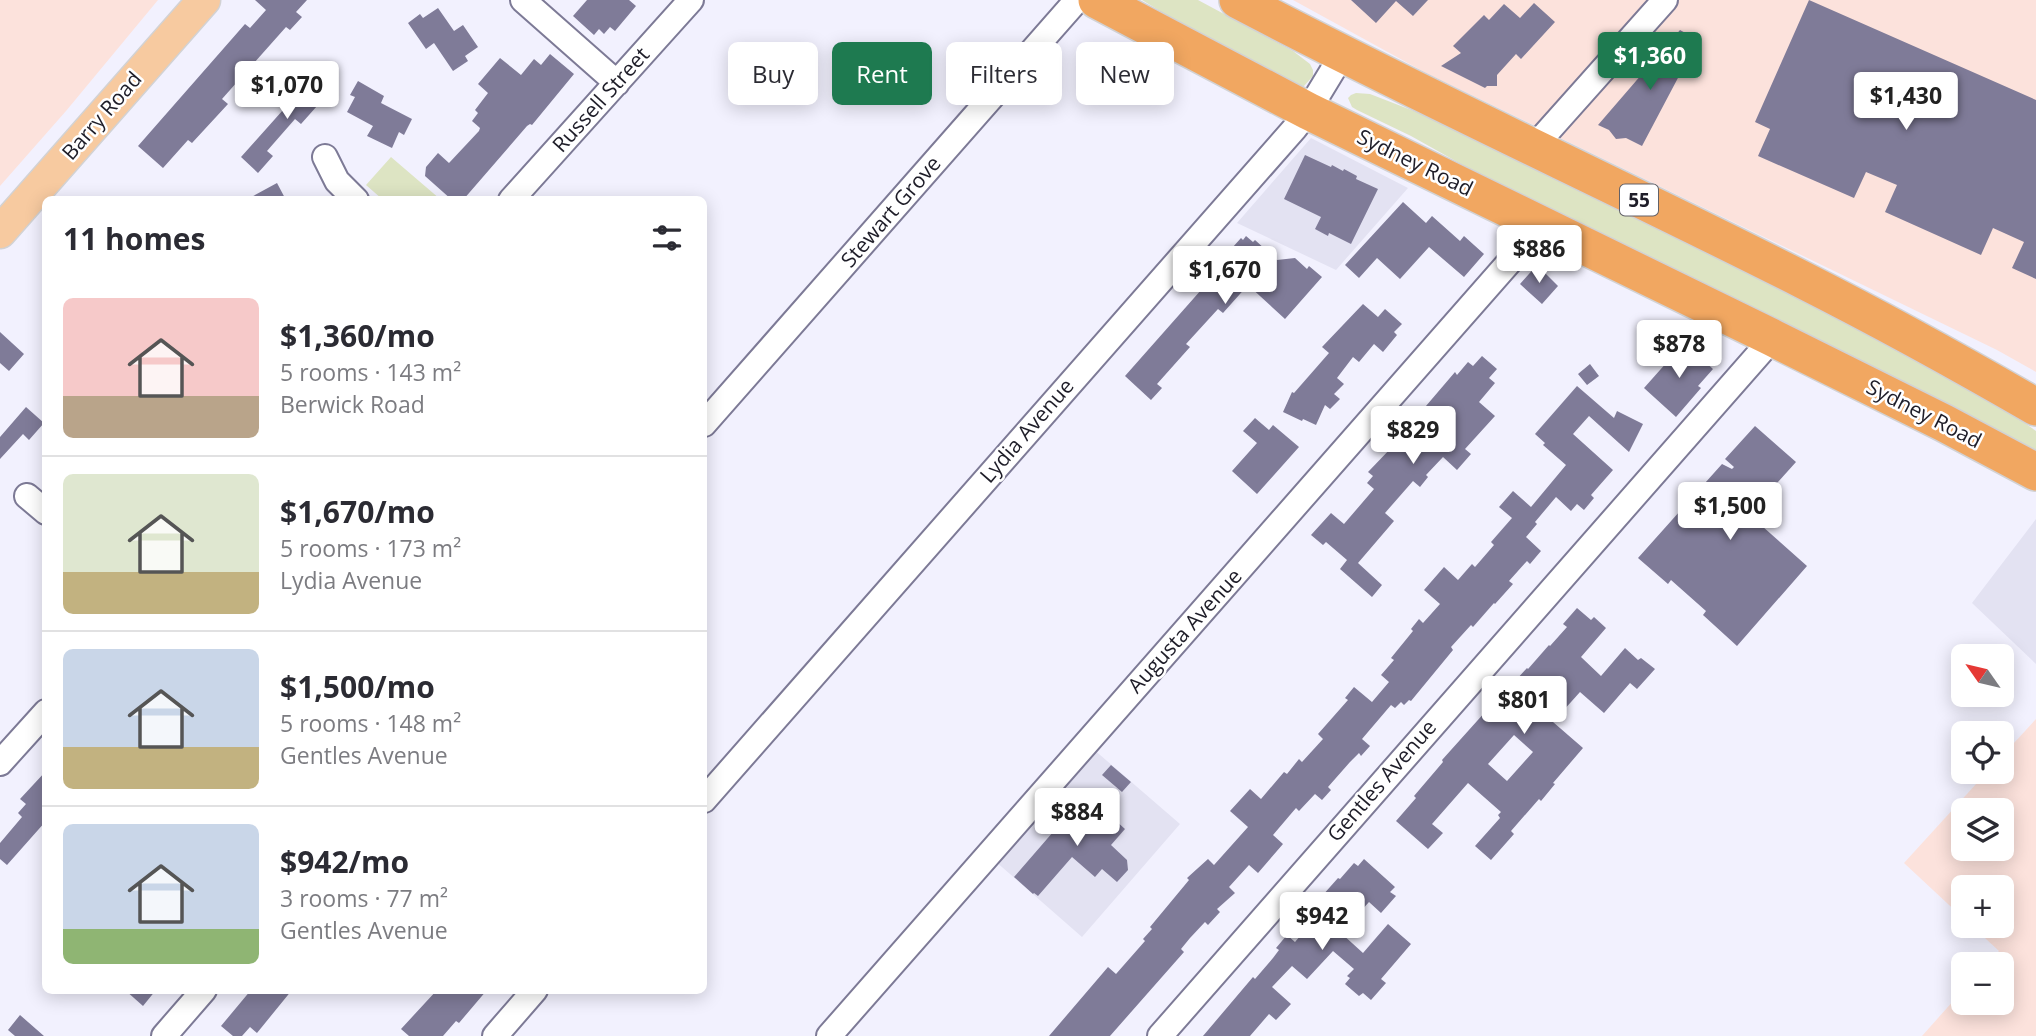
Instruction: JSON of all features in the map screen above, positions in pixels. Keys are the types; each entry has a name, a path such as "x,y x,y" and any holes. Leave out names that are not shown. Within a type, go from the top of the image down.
{"highway":[{"name":"Sydney Road","path":"1097,0 1308,111 1773,338 2036,472"},
{"name":"55","path":"1238,0 1342,55 1804,280 2036,407"}],"main road":[{"name":"Barry Road","path":"48,193 204,0"},
{"name":"Barry Road","path":"0,232 42,198"}],"street":[{"path":"523,0 617,83"},
{"name":"Russell Street","path":"515,196 691,0"},
{"name":"Stewart Grove","path":"707,421 1077,0"},
{"path":"1533,148 1665,0"},
{"name":"Lydia Avenue","path":"707,797 1308,111 1342,55"},
{"path":"325,157 337,181 352,196"},
{"name":"Augusta Avenue","path":"829,1036 1519,251 1527,241 1534,222"},
{"name":"Gentles Avenue","path":"1160,1036 1773,338"},
{"path":"27,496 42,509"},
{"path":"0,762 42,716"},
{"path":"164,1036 201,994"},
{"path":"495,1036 532,994"}],"shaded area":[{"path":"0,0 158,0 0,186"},
{"path":"1293,0 2036,0 2036,372 1997,350 1426,73"},
{"path":"1311,138 1408,188 1336,270 1237,223"},
{"path":"2036,519 2036,664 1972,603"},
{"path":"2036,719 2036,1036 1922,1036 1951,1003 1951,1015 2014,1015 2014,952 1998,952 1985,938 2014,938 2014,875 1951,875 1951,907 1904,863 1951,811 1951,861 2014,861 2014,798 1963,798 1976,784 2014,784 2014,743"},
{"path":"1092,748 1180,824 1082,937 995,861"}],"green space":[{"path":"1142,0 1198,0 1293,51 1310,64 1313,76 1304,86 1294,87 1217,46"},
{"path":"1356,93 1370,94 1419,113 1613,201 1982,393 2036,431 2036,457 1511,192 1411,136 1357,110 1352,107 1348,98"},
{"path":"391,157 436,196 379,196 366,185"}],"building":[{"path":"255,0 307,0 296,12 302,17 290,30 286,27 222,99 228,104 192,143 188,140 163,168 138,146 245,24 250,28 266,10"},
{"path":"587,0 629,0 636,6 615,31 610,27 604,34 599,29 594,35 573,16"},
{"path":"1351,0 1428,0 1413,16 1396,1 1376,23"},
{"path":"1809,0 2036,100 2036,279 2012,268 2024,242 1993,228 1981,255 1885,212 1897,185 1866,172 1854,198 1758,156 1770,129 1755,122"},
{"path":"1534,3 1555,22 1521,59 1516,54 1497,75 1497,86 1485,88 1441,66 1461,53 1453,46 1484,15 1489,20 1504,4 1520,18"},
{"path":"438,8 454,31 463,25 478,47 465,56 468,61 453,71 434,43 426,49 408,23 420,14 423,18"},
{"path":"1680,30 1698,40 1642,146 1626,138 1616,139 1609,130 1598,125"},
{"path":"550,54 574,74 532,125 527,126 466,196 448,196 425,176 426,167 438,153 449,163 479,131 480,128 472,121 478,113 475,110 488,93 478,84 500,58 521,75 534,59 541,65"},
{"path":"316,73 333,88 301,124 295,119 267,151 273,156 258,173 241,157"},
{"path":"358,81 384,96 381,103 412,119 404,135 399,132 392,148 367,136 373,126 347,112 355,97 350,95"},
{"path":"1305,155 1331,167 1332,165 1343,171 1344,169 1357,176 1356,179 1378,189 1351,244 1315,229 1321,217 1284,199"},
{"path":"277,183 284,196 253,196"},
{"path":"1403,202 1426,223 1432,216 1460,241 1464,236 1484,254 1464,277 1429,247 1400,279 1377,258 1359,278 1345,265"},
{"path":"1246,236 1253,242 1255,240 1277,260 1295,258 1322,277 1285,319 1248,285 1223,313 1218,309 1186,344 1190,347 1157,384 1162,388 1151,400 1125,376 1209,281 1217,288 1236,268 1224,257"},
{"path":"1537,265 1558,286 1542,304 1520,284"},
{"path":"1363,304 1378,317 1385,309 1402,324 1394,332 1397,335 1383,352 1374,344 1359,362 1353,357 1337,378 1344,384 1334,394 1340,399 1330,409 1325,405 1316,425 1283,412 1292,392 1294,393 1329,353 1322,347"},
{"path":"0,332 24,354 9,371 0,363"},
{"path":"1684,343 1713,369 1676,417 1644,388"},
{"path":"1482,356 1497,369 1489,378 1495,383 1479,402 1495,416 1465,449 1471,454 1457,470 1443,457 1426,475 1428,477 1420,487 1413,481 1385,513 1394,521 1358,563 1382,585 1372,597 1340,569 1347,560 1326,542 1323,545 1311,535 1331,513 1344,524 1374,489 1367,483 1373,476 1368,472 1393,446 1395,448 1424,416 1420,413 1455,372 1457,375 1468,362 1473,366"},
{"path":"1590,364 1599,376 1587,385 1578,374"},
{"path":"1577,386 1614,418 1617,411 1643,424 1629,452 1589,416 1573,434 1613,470 1591,495 1594,498 1584,510 1577,504 1571,511 1556,497 1526,537 1541,551 1530,564 1527,561 1509,581 1513,584 1451,647 1453,650 1411,701 1404,705 1401,702 1395,708 1391,705 1362,739 1370,746 1361,756 1359,753 1350,762 1328,787 1331,790 1322,800 1315,794 1299,811 1296,808 1273,835 1283,844 1258,873 1249,865 1229,887 1235,893 1217,909 1220,912 1208,925 1205,922 1190,938 1181,949 1184,952 1110,1036 1049,1036 1108,967 1116,974 1145,941 1143,939 1152,929 1150,927 1189,880 1187,878 1208,859 1214,865 1248,827 1230,811 1250,789 1261,799 1284,772 1287,774 1299,759 1302,762 1323,739 1318,734 1348,700 1345,698 1354,687 1372,702 1389,682 1381,675 1394,660 1391,658 1413,631 1411,629 1419,619 1423,623 1440,604 1424,590 1444,567 1458,580 1472,564 1475,567 1494,545 1491,542 1512,518 1499,507 1513,491 1531,507 1566,465 1543,445 1545,443 1535,434"},
{"path":"26,407 42,421 42,425 29,440 23,434 0,459 0,437"},
{"path":"1255,418 1269,430 1273,425 1299,447 1257,494 1232,471 1257,443 1243,431"},
{"path":"1755,426 1796,462 1751,512 1764,523 1762,526 1807,566 1737,646 1703,615 1706,611 1671,580 1668,584 1638,558 1722,464 1732,469 1734,467 1725,459"},
{"path":"1577,608 1591,620 1594,617 1606,628 1581,657 1601,676 1625,648 1638,660 1641,658 1655,669 1637,689 1630,683 1604,713 1580,692 1553,722 1583,748 1541,801 1539,799 1511,831 1514,834 1491,860 1475,846 1500,818 1498,815 1501,812 1468,783 1432,824 1443,833 1428,849 1396,821 1416,798 1414,796 1442,760 1486,711 1484,709 1504,687 1507,690 1550,646 1567,627 1563,624","holes":["1514,735 1533,752 1507,781 1488,764"]},
{"path":"1111,765 1131,782 1122,792 1102,775"},
{"path":"42,775 42,826 7,865 0,859 0,843 22,817 18,813 26,804 20,799"},
{"path":"1086,794 1125,829 1111,845 1127,860 1128,870 1117,882 1102,869 1095,877 1072,857 1038,896 1033,894 1014,877"},
{"path":"1364,859 1395,887 1390,892 1396,896 1381,913 1369,902 1341,933 1363,953 1388,924 1411,944 1381,979 1386,983 1371,1000 1363,993 1359,996 1345,984 1350,978 1347,976 1354,969 1333,951 1307,979 1292,966 1272,987 1291,1004 1276,1020 1269,1014 1250,1036 1203,1036 1253,977 1255,979 1273,958 1279,950 1276,948 1287,935 1295,942 1313,921 1306,914 1338,878 1354,863 1358,866"},
{"path":"130,994 153,994 143,1006"},
{"path":"248,994 289,994 257,1033 250,1027 242,1036 233,1036 221,1026"},
{"path":"433,994 484,994 459,1023 456,1021 443,1036 409,1036 401,1029"},
{"path":"20,1015 44,1036 15,1036 8,1030"}]}
